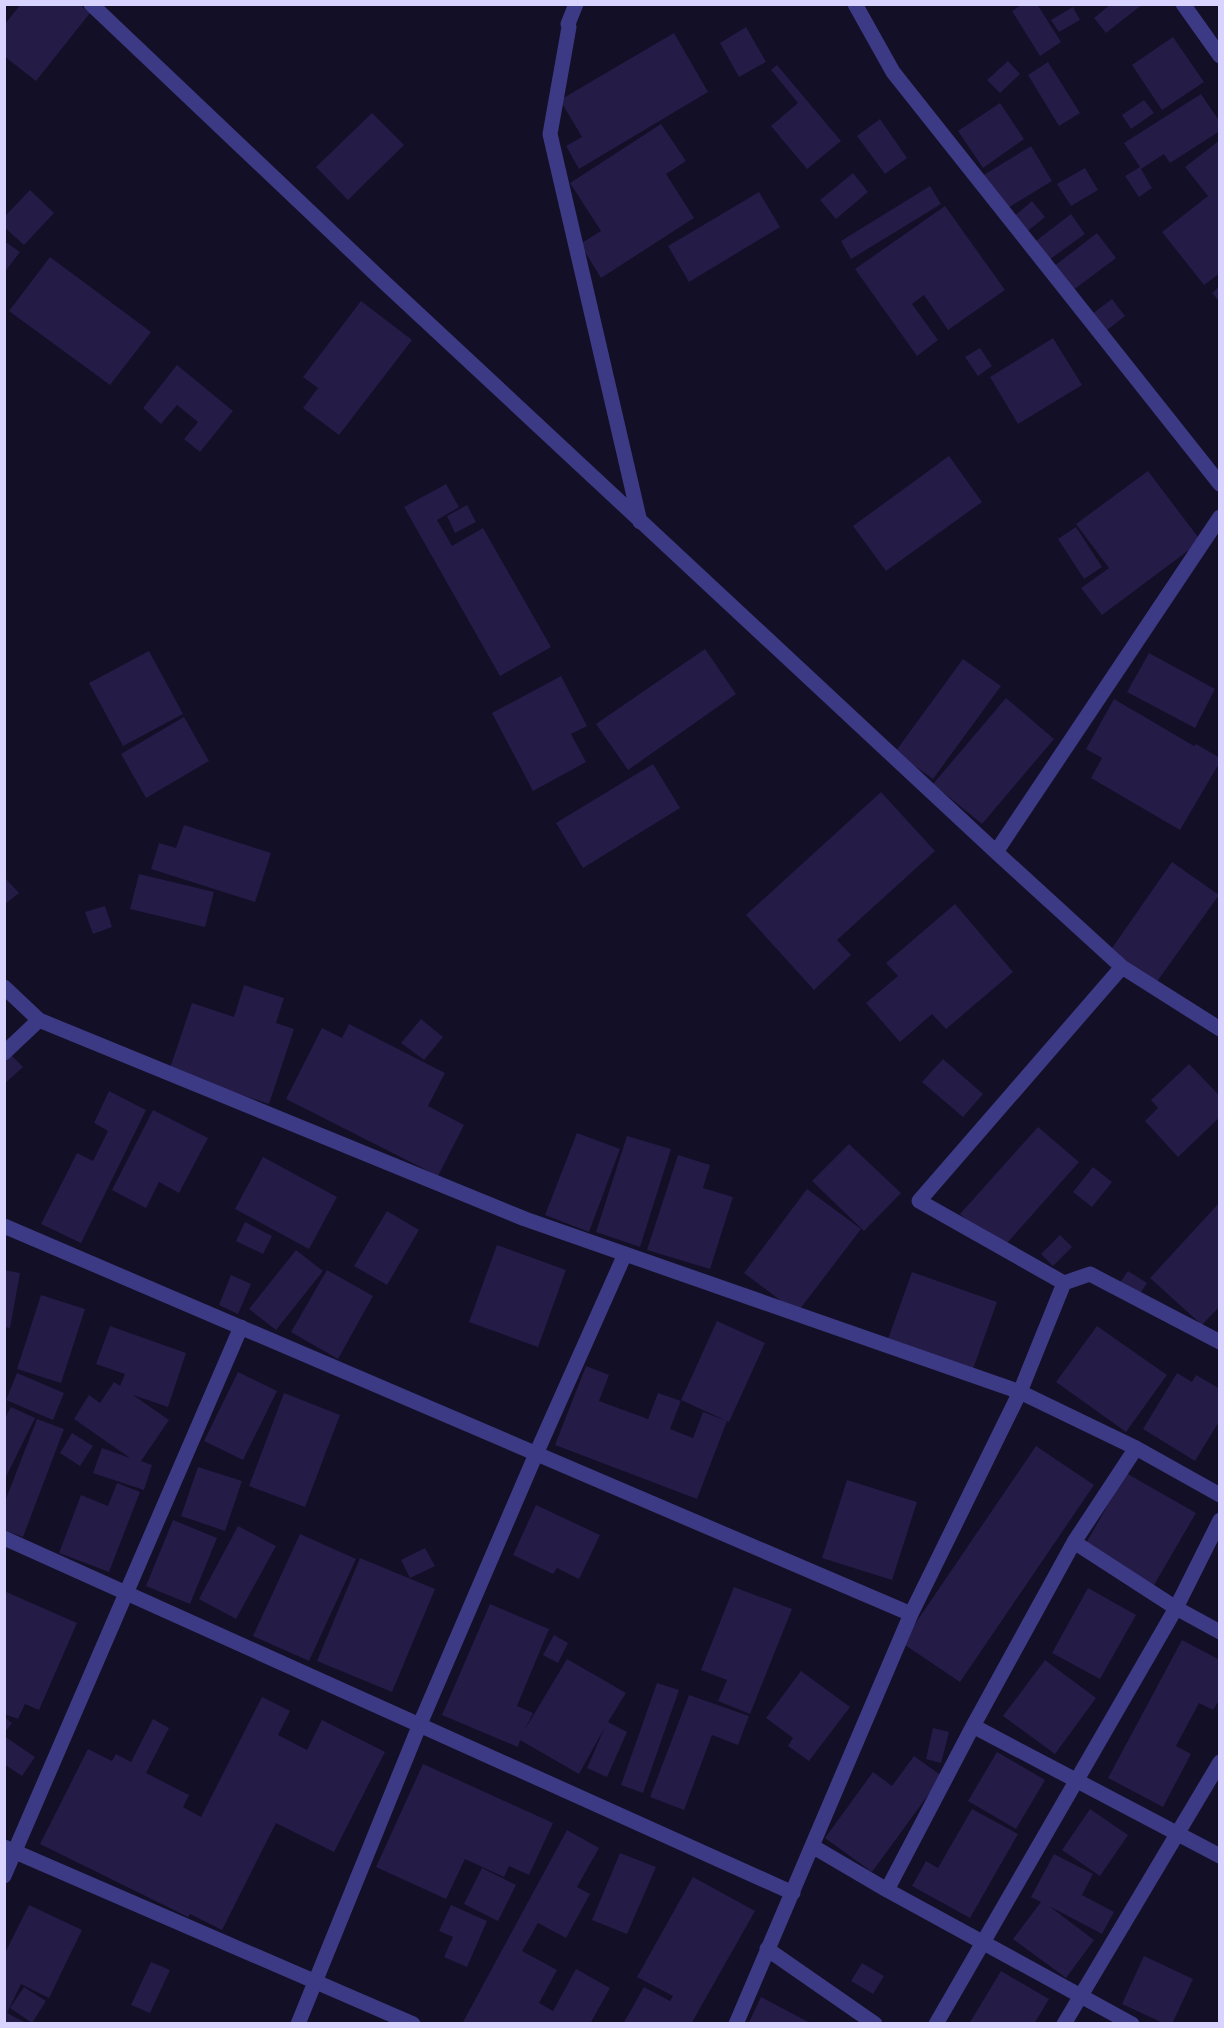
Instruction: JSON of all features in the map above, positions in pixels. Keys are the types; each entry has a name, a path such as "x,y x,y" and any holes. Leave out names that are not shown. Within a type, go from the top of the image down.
{"street":[{"path":"91,4 384,282 1122,967 1220,1029"},
{"path":"576,4 568,24 550,134 641,522"},
{"path":"855,4 893,72 1220,484"},
{"path":"1183,4 1220,56"},
{"path":"996,852 1220,517"},
{"path":"1122,967 919,1202 1064,1283 1090,1274 1220,1342"},
{"path":"4,987 39,1020 525,1219 1020,1392 1136,1448 1220,1495"},
{"path":"4,1053 39,1020"},
{"path":"4,1226 911,1614"},
{"path":"298,2024 420,1724 625,1254"},
{"path":"736,2024 911,1614 1020,1392 1064,1283"},
{"path":"4,1876 10,1850 126,1593 241,1327"},
{"path":"887,1890 973,1726 1074,1542 1136,1448"},
{"path":"936,2024 1176,1608 1220,1520"},
{"path":"4,1538 793,1893"},
{"path":"1074,1542 1176,1608 1220,1632"},
{"path":"973,1726 1220,1856"},
{"path":"1064,2024 1220,1762"},
{"path":"812,1846 887,1890 1132,2024"},
{"path":"10,1850 413,2024"},
{"path":"767,1949 874,2024"}],"building":[{"path":"21,4 79,4 90,13 36,81 4,56 4,25"},
{"path":"1023,4 1037,4 1061,42 1040,56 1012,11"},
{"path":"1111,4 1143,4 1106,33 1094,18"},
{"path":"1073,7 1080,20 1059,32 1051,20"},
{"path":"746,27 766,62 739,77 720,43"},
{"path":"674,33 708,92 579,169 566,146 582,137 560,100"},
{"path":"1173,37 1204,82 1162,110 1132,65"},
{"path":"1008,61 1020,74 1000,93 987,80"},
{"path":"1048,62 1080,113 1059,126 1028,75"},
{"path":"777,65 841,141 807,169 771,126 798,103 771,70"},
{"path":"1201,94 1220,122 1220,131 1170,163 1164,154 1141,169 1152,188 1139,197 1125,176 1140,167 1124,143"},
{"path":"1144,100 1154,113 1131,129 1122,115"},
{"path":"1000,103 1024,139 983,168 958,131"},
{"path":"372,113 404,145 348,200 316,167"},
{"path":"880,119 907,158 885,174 857,136"},
{"path":"661,124 686,161 666,174 694,218 601,278 580,244 601,231 570,183"},
{"path":"1220,140 1220,273 1204,285 1162,232 1208,196 1185,167"},
{"path":"1031,146 1052,181 1003,211 982,176"},
{"path":"1085,168 1098,190 1071,206 1057,184"},
{"path":"853,173 868,192 836,219 820,200"},
{"path":"930,186 941,204 851,259 841,241"},
{"path":"30,190 54,213 24,245 4,227 4,217"},
{"path":"759,192 780,227 689,282 668,246"},
{"path":"1032,201 1045,217 1024,234 1011,219"},
{"path":"945,206 1005,290 948,330 924,295 912,304 938,340 917,356 855,269"},
{"path":"1071,214 1085,234 1046,262 1032,244"},
{"path":"1097,233 1116,258 1068,294 1049,270"},
{"path":"4,241 20,252 4,273"},
{"path":"50,257 151,332 110,385 9,311"},
{"path":"1220,286 1220,302 1212,293"},
{"path":"1112,299 1125,316 1102,334 1088,317"},
{"path":"361,301 412,340 339,435 303,408 318,388 303,377"},
{"path":"1053,338 1082,385 1018,424 990,377"},
{"path":"980,348 992,366 978,376 965,357"},
{"path":"177,365 233,411 200,452 184,439 198,422 177,405 161,424 143,408"},
{"path":"949,456 982,502 886,571 853,526"},
{"path":"1148,471 1201,541 1102,615 1081,588 1109,568 1076,524"},
{"path":"446,484 459,507 437,520 452,546 483,528 551,647 500,676 404,507"},
{"path":"467,505 476,522 455,533 447,516"},
{"path":"1076,527 1102,567 1084,579 1058,539"},
{"path":"705,649 736,694 628,770 596,724"},
{"path":"149,651 183,714 123,746 89,683"},
{"path":"1149,653 1215,689 1195,728 1127,692"},
{"path":"963,659 1001,686 933,779 895,752"},
{"path":"561,676 587,726 571,734 586,762 533,791 492,713"},
{"path":"1006,698 1054,739 982,824 933,784"},
{"path":"1114,699 1194,746 1196,744 1220,758 1220,762 1180,830 1091,778 1102,758 1086,749"},
{"path":"184,717 209,761 146,798 121,754"},
{"path":"653,764 680,808 583,868 556,823"},
{"path":"881,792 935,851 837,940 851,955 814,990 746,915"},
{"path":"184,825 271,853 255,902 151,869 159,843 176,848"},
{"path":"1172,862 1219,895 1156,983 1110,951"},
{"path":"139,874 214,892 205,927 130,909"},
{"path":"6,879 19,893 4,905 4,880"},
{"path":"955,904 1013,972 946,1029 932,1014 900,1042 866,1003 898,976 886,963"},
{"path":"105,906 112,927 93,934 85,912"},
{"path":"244,985 284,998 276,1023 294,1029 269,1104 169,1071 192,1003 234,1017"},
{"path":"421,1019 443,1037 424,1060 401,1043"},
{"path":"349,1024 445,1073 428,1106 464,1125 438,1176 286,1099 322,1028 342,1038"},
{"path":"8,1052 23,1067 4,1084 4,1056"},
{"path":"943,1059 983,1094 963,1117 922,1082"},
{"path":"1189,1064 1220,1096 1220,1117 1178,1157 1145,1121 1158,1108 1151,1100"},
{"path":"109,1091 146,1110 81,1243 41,1224 77,1153 93,1161 108,1131 94,1123"},
{"path":"153,1110 208,1138 179,1193 159,1182 146,1208 112,1190"},
{"path":"1038,1127 1079,1162 1001,1250 960,1214"},
{"path":"577,1133 620,1149 589,1232 545,1215"},
{"path":"627,1136 671,1149 640,1247 596,1232"},
{"path":"849,1144 901,1193 864,1231 812,1181"},
{"path":"678,1155 710,1165 703,1188 733,1197 710,1269 647,1250"},
{"path":"263,1157 337,1197 309,1249 235,1209"},
{"path":"1093,1167 1112,1182 1092,1207 1073,1192"},
{"path":"807,1189 861,1229 797,1313 744,1273"},
{"path":"1220,1202 1220,1306 1202,1325 1150,1278"},
{"path":"387,1211 419,1230 387,1285 354,1266"},
{"path":"245,1222 272,1236 263,1254 236,1241"},
{"path":"1060,1235 1072,1247 1053,1266 1041,1254"},
{"path":"497,1245 566,1270 538,1347 469,1322"},
{"path":"296,1250 323,1271 276,1330 249,1309"},
{"path":"4,1270 20,1273 10,1328 4,1327"},
{"path":"327,1270 373,1296 338,1359 291,1332"},
{"path":"1128,1271 1147,1283 1136,1300 1116,1288"},
{"path":"912,1272 997,1302 973,1369 888,1339"},
{"path":"231,1275 251,1284 238,1314 219,1305"},
{"path":"41,1295 85,1309 61,1383 17,1369"},
{"path":"717,1321 765,1343 729,1422 681,1400"},
{"path":"110,1326 186,1353 168,1407 133,1395 169,1420 141,1461 152,1465 144,1490 93,1473 102,1448 130,1458 74,1419 89,1395 100,1403 114,1382 120,1386 125,1374 96,1364"},
{"path":"1097,1326 1167,1375 1126,1432 1056,1382"},
{"path":"586,1366 609,1375 599,1401 648,1419 658,1393 681,1401 670,1429 693,1438 703,1412 727,1421 697,1499 555,1445"},
{"path":"238,1372 277,1391 243,1460 204,1441"},
{"path":"17,1373 64,1393 53,1420 6,1400"},
{"path":"1177,1373 1192,1382 1196,1375 1220,1389 1220,1420 1195,1461 1143,1429"},
{"path":"284,1393 340,1415 305,1507 249,1486"},
{"path":"11,1407 35,1418 4,1481 4,1420"},
{"path":"37,1419 64,1429 23,1537 4,1530 4,1504"},
{"path":"72,1433 93,1446 80,1466 60,1453"},
{"path":"1036,1446 1094,1485 960,1682 902,1643"},
{"path":"198,1467 242,1481 225,1531 181,1516"},
{"path":"1126,1473 1196,1513 1154,1585 1085,1545"},
{"path":"847,1480 917,1502 892,1580 822,1558"},
{"path":"117,1483 140,1492 109,1572 59,1553 81,1495 108,1506"},
{"path":"536,1505 600,1535 579,1579 557,1568 553,1574 513,1555"},
{"path":"173,1520 217,1538 190,1604 146,1586"},
{"path":"238,1526 276,1546 236,1619 199,1599"},
{"path":"300,1534 356,1559 309,1661 253,1636"},
{"path":"425,1548 435,1566 410,1578 401,1560"},
{"path":"360,1558 435,1589 392,1692 317,1661"},
{"path":"734,1587 792,1609 750,1714 718,1701 727,1680 701,1670"},
{"path":"1088,1588 1136,1615 1100,1679 1052,1653"},
{"path":"4,1591 77,1623 39,1710 25,1704 18,1719 4,1714"},
{"path":"490,1604 549,1629 517,1706 533,1713 524,1731 567,1659 626,1693 608,1722 627,1732 607,1777 587,1768 605,1727 579,1774 520,1740 518,1747 442,1715"},
{"path":"554,1635 568,1643 558,1663 543,1655"},
{"path":"1182,1640 1220,1660 1220,1699 1213,1710 1199,1703 1176,1746 1191,1754 1163,1807 1108,1778"},
{"path":"1045,1660 1096,1698 1055,1754 1003,1716"},
{"path":"801,1671 850,1707 809,1761 788,1746 793,1738 766,1718"},
{"path":"657,1683 679,1690 643,1793 621,1785"},
{"path":"689,1695 749,1716 738,1745 712,1735 684,1810 650,1797"},
{"path":"262,1697 290,1711 278,1735 307,1750 322,1720 385,1752 334,1852 276,1823 222,1930 190,1914 188,1917 40,1844 88,1749 112,1761 116,1754 131,1762 153,1719 169,1728 146,1773 189,1795 183,1807 201,1817"},
{"path":"4,1717 12,1723 4,1733"},
{"path":"933,1728 949,1732 941,1763 926,1759"},
{"path":"4,1736 35,1757 22,1776 4,1764"},
{"path":"997,1752 1045,1780 1016,1829 968,1801"},
{"path":"914,1756 942,1776 872,1872 825,1838 873,1772 892,1786"},
{"path":"423,1764 553,1823 529,1875 509,1866 504,1877 465,1859 446,1899 376,1867"},
{"path":"972,1809 1018,1834 970,1918 912,1886 926,1861 938,1868"},
{"path":"1090,1809 1128,1835 1100,1876 1062,1850"},
{"path":"567,1830 599,1848 577,1887 590,1894 566,1938 538,1923 522,1951 557,1970 539,2003 553,2011 576,1969 610,1988 590,2024 463,2022"},
{"path":"620,1853 656,1867 627,1934 592,1920"},
{"path":"1054,1854 1093,1874 1082,1895 1114,1912 1102,1934 1049,1906 1094,1940 1066,1978 1013,1939 1041,1902 1031,1897"},
{"path":"482,1868 516,1885 498,1921 464,1904"},
{"path":"693,1877 755,1911 691,2024 623,2024 644,1987 670,2001 673,1996 637,1977"},
{"path":"29,1905 82,1930 49,1998 21,1984 7,2013 28,2024 4,2024 4,1955"},
{"path":"451,1905 487,1921 467,1967 444,1957 453,1937 439,1931"},
{"path":"1144,1956 1193,1979 1172,2024 1165,2024 1122,2004"},
{"path":"151,1962 170,1970 150,2013 131,2005"},
{"path":"862,1963 884,1976 873,1994 851,1981"},
{"path":"1001,1971 1049,1999 1034,2024 969,2024"},
{"path":"24,1987 46,2001 32,2023 10,2008"},
{"path":"761,1997 812,2024 748,2024"}]}
